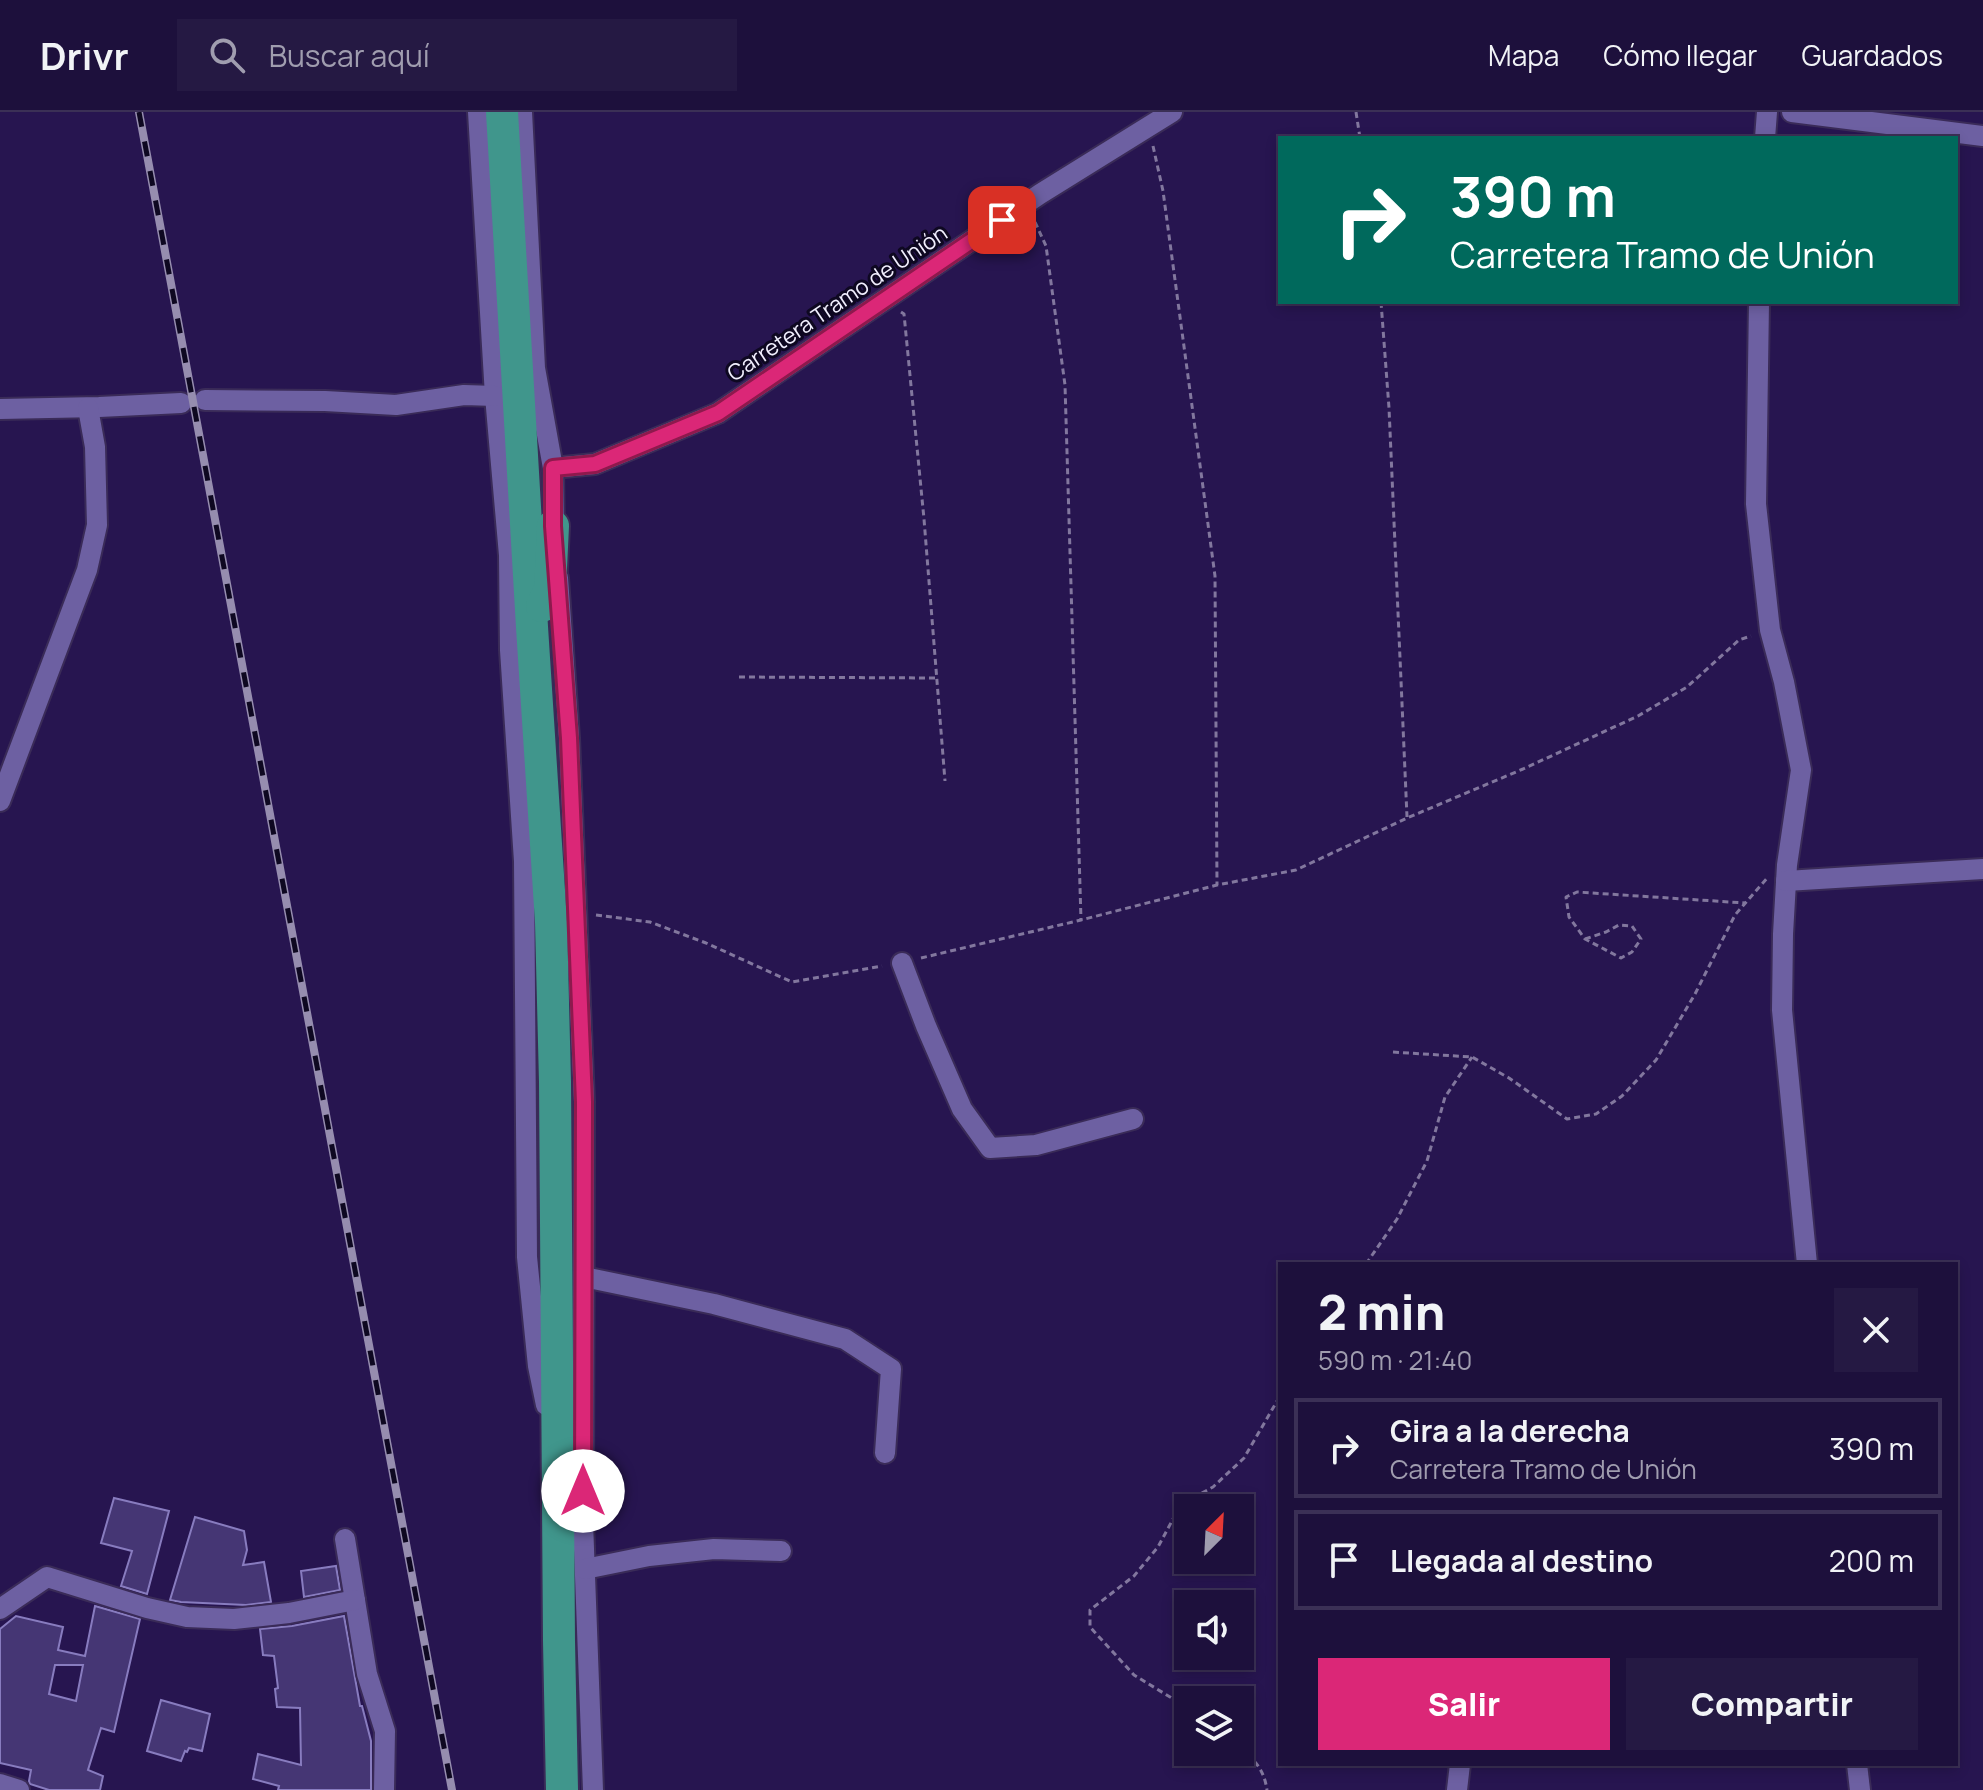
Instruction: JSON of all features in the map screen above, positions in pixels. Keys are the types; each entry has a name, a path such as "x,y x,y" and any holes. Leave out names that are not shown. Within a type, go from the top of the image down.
{"highway":[{"path":"502,112 551,922 562,1790"},
{"path":"532,627 550,589 553,526"}],"street":[{"path":"478,112 495,396 509,555 510,650 524,861 527,1257 538,1366 558,1462"},
{"path":"522,112 535,368 553,468 553,526 569,738 584,1102 583,1522 593,1790"},
{"name":"Carretera Tramo de Unión","path":"553,468 595,464 718,413 1026,204 1172,112"},
{"path":"1765,136 1767,112"},
{"path":"1792,112 1983,136"},
{"path":"1759,304 1756,504 1770,630 1784,682 1801,770 1786,881 1782,1010 1807,1262"},
{"path":"205,400 396,405 464,395 495,396"},
{"path":"0,409 181,403"},
{"path":"0,801 87,570 97,525 95,447 88,408"},
{"path":"1786,881 1983,869"},
{"path":"902,963 962,1109 990,1148 1036,1145 1133,1119"},
{"path":"584,1277 714,1304 845,1339 891,1369 885,1453"},
{"path":"345,1539 367,1674 385,1731 384,1790"},
{"path":"585,1569 649,1556 714,1549 781,1551"},
{"path":"0,1609 47,1577 187,1617 234,1619 289,1613 355,1600"},
{"path":"1457,1790 1460,1766"},
{"path":"1857,1766 1860,1790"},
{"path":"0,1784 19,1790"}],"path":[{"path":"1356,112 1360,136"},
{"path":"1149,126 1163,191 1215,576 1217,885"},
{"path":"1026,204 1046,246 1065,385 1081,920"},
{"path":"886,299 904,314 945,781"},
{"path":"1381,304 1389,408 1407,818"},
{"path":"576,915 601,914 650,922 706,943 792,982 902,963 1217,885 1296,870 1638,716 1687,687 1739,640 1770,630"},
{"path":"739,677 937,678"},
{"path":"1393,1052 1472,1057 1509,1078 1567,1119 1596,1114 1622,1096 1656,1060 1695,994 1735,915 1769,875 1786,881"},
{"path":"1585,939 1619,925 1632,926 1641,939 1632,952 1621,958 1585,939 1569,917 1566,897 1577,892 1745,903"},
{"path":"1367,1262 1397,1219 1427,1161 1445,1097 1472,1057"},
{"path":"1174,1699 1134,1675 1090,1627 1090,1610 1134,1576 1158,1547 1187,1501 1213,1487 1244,1458 1278,1399"},
{"path":"1254,1762 1264,1775 1267,1790"}],"building":[{"path":"114,1498 169,1511 147,1594 121,1586 132,1551 101,1543"},
{"path":"195,1517 244,1531 247,1550 243,1565 264,1562 271,1602 246,1605 170,1600"},
{"path":"336,1566 340,1590 304,1597 301,1571"},
{"path":"95,1606 140,1619 114,1732 101,1728 88,1770 103,1776 100,1790 49,1790 30,1784 31,1770 0,1763 0,1629 16,1616 63,1627 58,1650 85,1656","holes":["55,1665 83,1665 76,1701 49,1694"]},
{"path":"344,1616 360,1706 371,1741 371,1790 278,1790 279,1786 253,1779 258,1754 301,1765 300,1708 277,1707 274,1656 263,1655 260,1629"},
{"path":"161,1700 210,1714 202,1751 189,1748 181,1761 147,1751"}],"railway":[{"path":"139,112 452,1790"}],"route":[{"path":"583,1491 584,1102 569,738 553,526 553,468 595,464 718,413 1002,220"}]}
